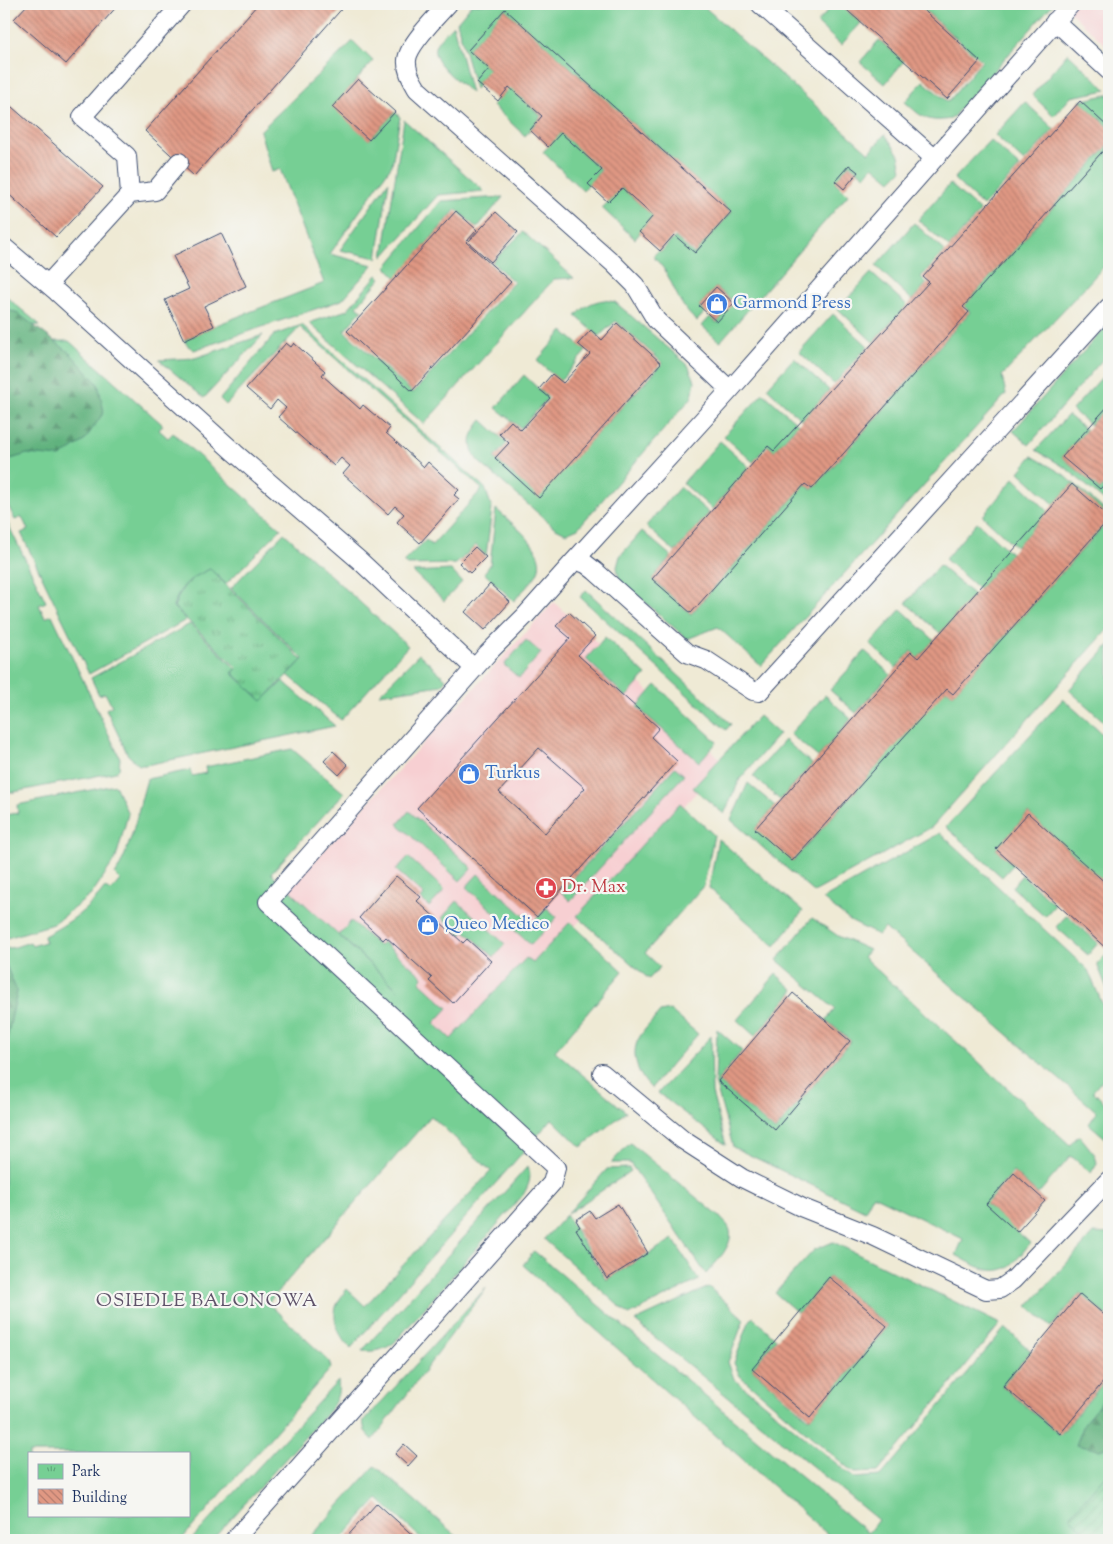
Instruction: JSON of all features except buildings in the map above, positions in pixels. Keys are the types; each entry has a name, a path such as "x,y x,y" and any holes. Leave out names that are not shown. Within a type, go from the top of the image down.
{"lane":[{"path":"130,194 127,156 82,118 182,4"},
{"path":"448,4 410,49 407,60 408,74 417,89 613,263 635,285 656,320 730,390"},
{"path":"760,4 934,158"},
{"path":"234,1540 552,1183 556,1168 268,902 474,668 526,616 730,390 1071,4"},
{"path":"1055,21 1109,71"},
{"path":"48,284 130,194 155,191 179,162"},
{"path":"4,247 48,284 235,453 360,560 474,668"},
{"path":"575,560 586,564 687,653 712,664 753,691 759,692 1109,307"},
{"path":"602,1073 683,1140 742,1178 803,1208 872,1236 986,1290 1000,1289 1013,1280 1109,1180"}],"shaded area":[{"path":"1061,4 1109,4 1109,48"},
{"path":"554,602 724,762 453,1061 279,899"}],"green space":[{"path":"472,4 701,4 869,153 885,134 899,155 902,170 891,181 873,166 865,176 849,164 835,182 848,195 720,342 702,326 710,317 717,323 734,302 716,287 699,306 705,312 697,321 687,311 666,272 653,256 659,250 661,252 675,237 694,254 732,212 505,9 468,50 489,69 477,83 479,85 475,89 457,22"},
{"path":"834,4 839,4 861,23 841,45 817,23"},
{"path":"918,4 1053,4 951,119 936,120 925,118 905,102 923,81 948,102 982,61"},
{"path":"453,25 471,93 442,66 435,53 438,41"},
{"path":"879,40 904,61 885,84 860,62"},
{"path":"353,41 373,61 333,107 369,140 395,112 400,117 392,165 330,254 373,265 342,300 194,350 184,340 214,326 324,283 280,169 272,172 260,131"},
{"path":"1068,53 1107,90 1071,97 1054,116 1032,95"},
{"path":"510,88 541,116 525,136 492,105"},
{"path":"1109,94 1109,127 1080,101"},
{"path":"1025,102 1054,129 1024,162 995,135"},
{"path":"404,120 484,191 438,195 383,257"},
{"path":"561,133 601,170 583,191 543,152"},
{"path":"990,140 1020,167 983,206 954,179"},
{"path":"1109,145 1109,261 1002,376 1006,394 761,666 718,627 687,639 619,579 617,567 620,556 642,531 671,556 652,579 691,614 805,484 812,490 970,312 964,306"},
{"path":"389,181 377,258 340,250"},
{"path":"950,184 980,211 949,247 918,220"},
{"path":"622,188 653,216 635,239 602,208"},
{"path":"503,197 477,228 456,209 397,278 386,267 441,201"},
{"path":"914,223 945,251 921,277 927,283 912,300 876,266"},
{"path":"523,232 574,278 554,279 424,424 309,323 347,310 377,275 381,278 357,306 362,310 344,331 413,393 514,282 492,262"},
{"path":"871,273 907,305 873,342 838,309"},
{"path":"4,295 40,325 4,327"},
{"path":"604,300 615,302 688,365 695,381 692,397 578,528 566,533 554,527 478,461 472,450 471,440 482,420 507,443 494,458 538,497 663,363 616,321 599,336 576,316 588,305"},
{"path":"4,310 16,312 70,353 98,384 104,412 84,441 60,457 27,454 4,461"},
{"path":"833,314 868,346 834,384 799,352"},
{"path":"1109,323 1109,352 1029,445 1013,431"},
{"path":"302,325 485,488 492,508 486,556 476,545 456,564 407,565 403,562 426,540 432,545 482,489 300,327 226,405 220,399 274,335"},
{"path":"563,331 586,351 560,381 537,361"},
{"path":"263,335 204,398 159,360 195,358"},
{"path":"69,341 163,425 159,430 168,438 173,433 281,529 226,584 210,569 187,583 179,592 173,607 186,620 89,674 21,533 28,530 22,517 15,520 4,497 4,342"},
{"path":"794,358 829,390 802,420 767,388"},
{"path":"1105,374 1109,377 1109,404 1090,425 1072,410"},
{"path":"524,375 548,398 521,428 496,408"},
{"path":"763,393 798,424 774,451 767,445 753,462 724,436"},
{"path":"1068,415 1086,430 1062,457 1100,490 1109,480 1109,505 1066,468 1036,450"},
{"path":"720,441 749,467 712,509 683,483"},
{"path":"1032,456 1063,474 1109,514 1109,517 1072,484 1054,504 1019,472"},
{"path":"1014,478 1048,511 1016,547 983,516"},
{"path":"680,487 709,513 675,552 646,526"},
{"path":"496,509 527,538 534,547 540,565 532,581 514,601 484,573 490,565"},
{"path":"4,516 46,602 39,605 45,618 52,615 120,758 119,769 116,772 4,794"},
{"path":"1109,520 1109,628 932,827 814,892 731,820 748,783 775,806 755,829 793,861 946,689 953,694"},
{"path":"977,522 1011,553 979,589 945,559"},
{"path":"284,533 408,646 341,720 288,675 303,659 231,588"},
{"path":"939,565 974,595 940,633 906,603"},
{"path":"210,569 302,660 262,701 233,673 237,668 174,607 180,592 187,583"},
{"path":"451,570 462,582 444,601 413,572"},
{"path":"586,590 731,724 726,730 580,597"},
{"path":"901,609 934,640 918,658 911,651 896,668 870,644"},
{"path":"190,624 236,669 232,673 262,701 283,681 335,726 139,765 128,755 106,709 112,706 105,693 99,695 91,678"},
{"path":"605,637 646,675 626,697 586,659"},
{"path":"526,640 541,653 519,678 504,665"},
{"path":"1109,645 1109,726 1069,690"},
{"path":"865,651 890,674 856,713 830,690"},
{"path":"419,654 446,679 442,685 379,694"},
{"path":"656,685 717,742 699,762 637,707"},
{"path":"825,695 851,719 818,757 790,734"},
{"path":"1063,699 1109,740 1109,886 1028,813 996,849 1013,865 1002,877 946,827"},
{"path":"759,716 779,734 740,779 724,814 693,788"},
{"path":"785,740 812,764 780,800 753,776"},
{"path":"292,749 344,793 271,873 398,990 339,935 351,921 379,946 383,942 423,977 420,982 448,1008 434,1023 451,1039 526,958 533,963 570,922 623,971 555,1051 626,1112 581,1147 552,1119 351,1348 340,1334 335,1319 337,1305 347,1289 365,1306 491,1171 431,1116 268,1303 329,1361 331,1368 181,1540 4,1540 4,949 30,942 32,946 45,942 44,936 78,915 105,888 111,891 120,880 115,875 130,841 147,779 190,770 192,776 206,773 205,767"},
{"path":"675,767 684,775 570,901 561,892"},
{"path":"115,785 128,814 116,858 91,895 53,924 4,939 4,815 18,813 17,805"},
{"path":"680,803 714,835 704,885 645,953 660,967 649,979 577,916"},
{"path":"409,811 472,868 460,881 398,824"},
{"path":"940,833 1088,970 1109,1017 1109,1072 1093,1091 1109,1107 1109,1141 1089,1124 1097,1112 885,928 878,935 850,921 823,899"},
{"path":"718,839 803,911 775,946 709,888"},
{"path":"408,857 445,890 429,907 421,899 424,895 396,870"},
{"path":"478,874 532,923 547,908 557,917 531,945 466,887"},
{"path":"1022,875 1055,905 1045,916 1012,887"},
{"path":"457,901 505,944 494,957 465,931 461,935 442,918"},
{"path":"1067,915 1098,943 1088,955 1056,927"},
{"path":"812,918 838,936 869,950 863,957 1070,1145 1079,1135 1095,1155 1097,1163 1091,1173 1071,1156 1038,1194 1013,1172 986,1204 1030,1243 1008,1267 1001,1270 988,1270 968,1262 956,1255 963,1239 873,1195 865,1211 733,1147 715,1082 717,1029 742,1051 717,1081 775,1131 851,1041 826,1020 835,1009 777,960"},
{"path":"1109,952 1109,993 1097,964"},
{"path":"4,960 17,992 8,1034 4,1081"},
{"path":"776,974 794,990 755,1036 737,1020"},
{"path":"670,1010 698,1034 651,1088 637,1066 635,1059 636,1046 638,1040 660,1012"},
{"path":"711,1036 712,1093 726,1145 658,1093"},
{"path":"630,1143 720,1217 728,1226 730,1239 728,1245 706,1274 630,1163 611,1163"},
{"path":"528,1166 529,1181 523,1195 395,1342 380,1350 362,1351"},
{"path":"629,1168 631,1171 567,1214 607,1169"},
{"path":"566,1215 606,1280 673,1239 699,1280 629,1315 544,1239"},
{"path":"1094,1233 1109,1234 1109,1318 1080,1293 1051,1327 1028,1306"},
{"path":"833,1242 1000,1324 878,1472 854,1473 740,1376 734,1363 749,1322 753,1317 776,1339 752,1369 809,1419 888,1326 829,1277 798,1313 775,1293 814,1250"},
{"path":"534,1251 868,1533 878,1520 635,1321 709,1287 744,1319 728,1362 734,1379 854,1478 881,1476 1005,1328 1031,1351 1002,1386 1060,1435 1109,1376 1109,1540 834,1540 523,1265"},
{"path":"486,1288 373,1440 365,1431 363,1422"},
{"path":"338,1381 338,1394 330,1409 212,1540 191,1540"},
{"path":"1109,1393 1109,1444 1100,1450 1076,1445 1085,1422"},
{"path":"375,1466 461,1540 423,1540 378,1499 340,1540 308,1540"},
{"path":"1109,1471 1109,1540 1095,1540 1069,1517"}],"place":[{"name":"Garmond Press","path":"717,304"},
{"name":"Turkus","path":"469,774"},
{"name":"Dr. Max","path":"546,888"},
{"name":"Queo Medico","path":"428,925"}],"district":[{"name":"OSIEDLE BALONOWA","path":"207,1301"}]}
